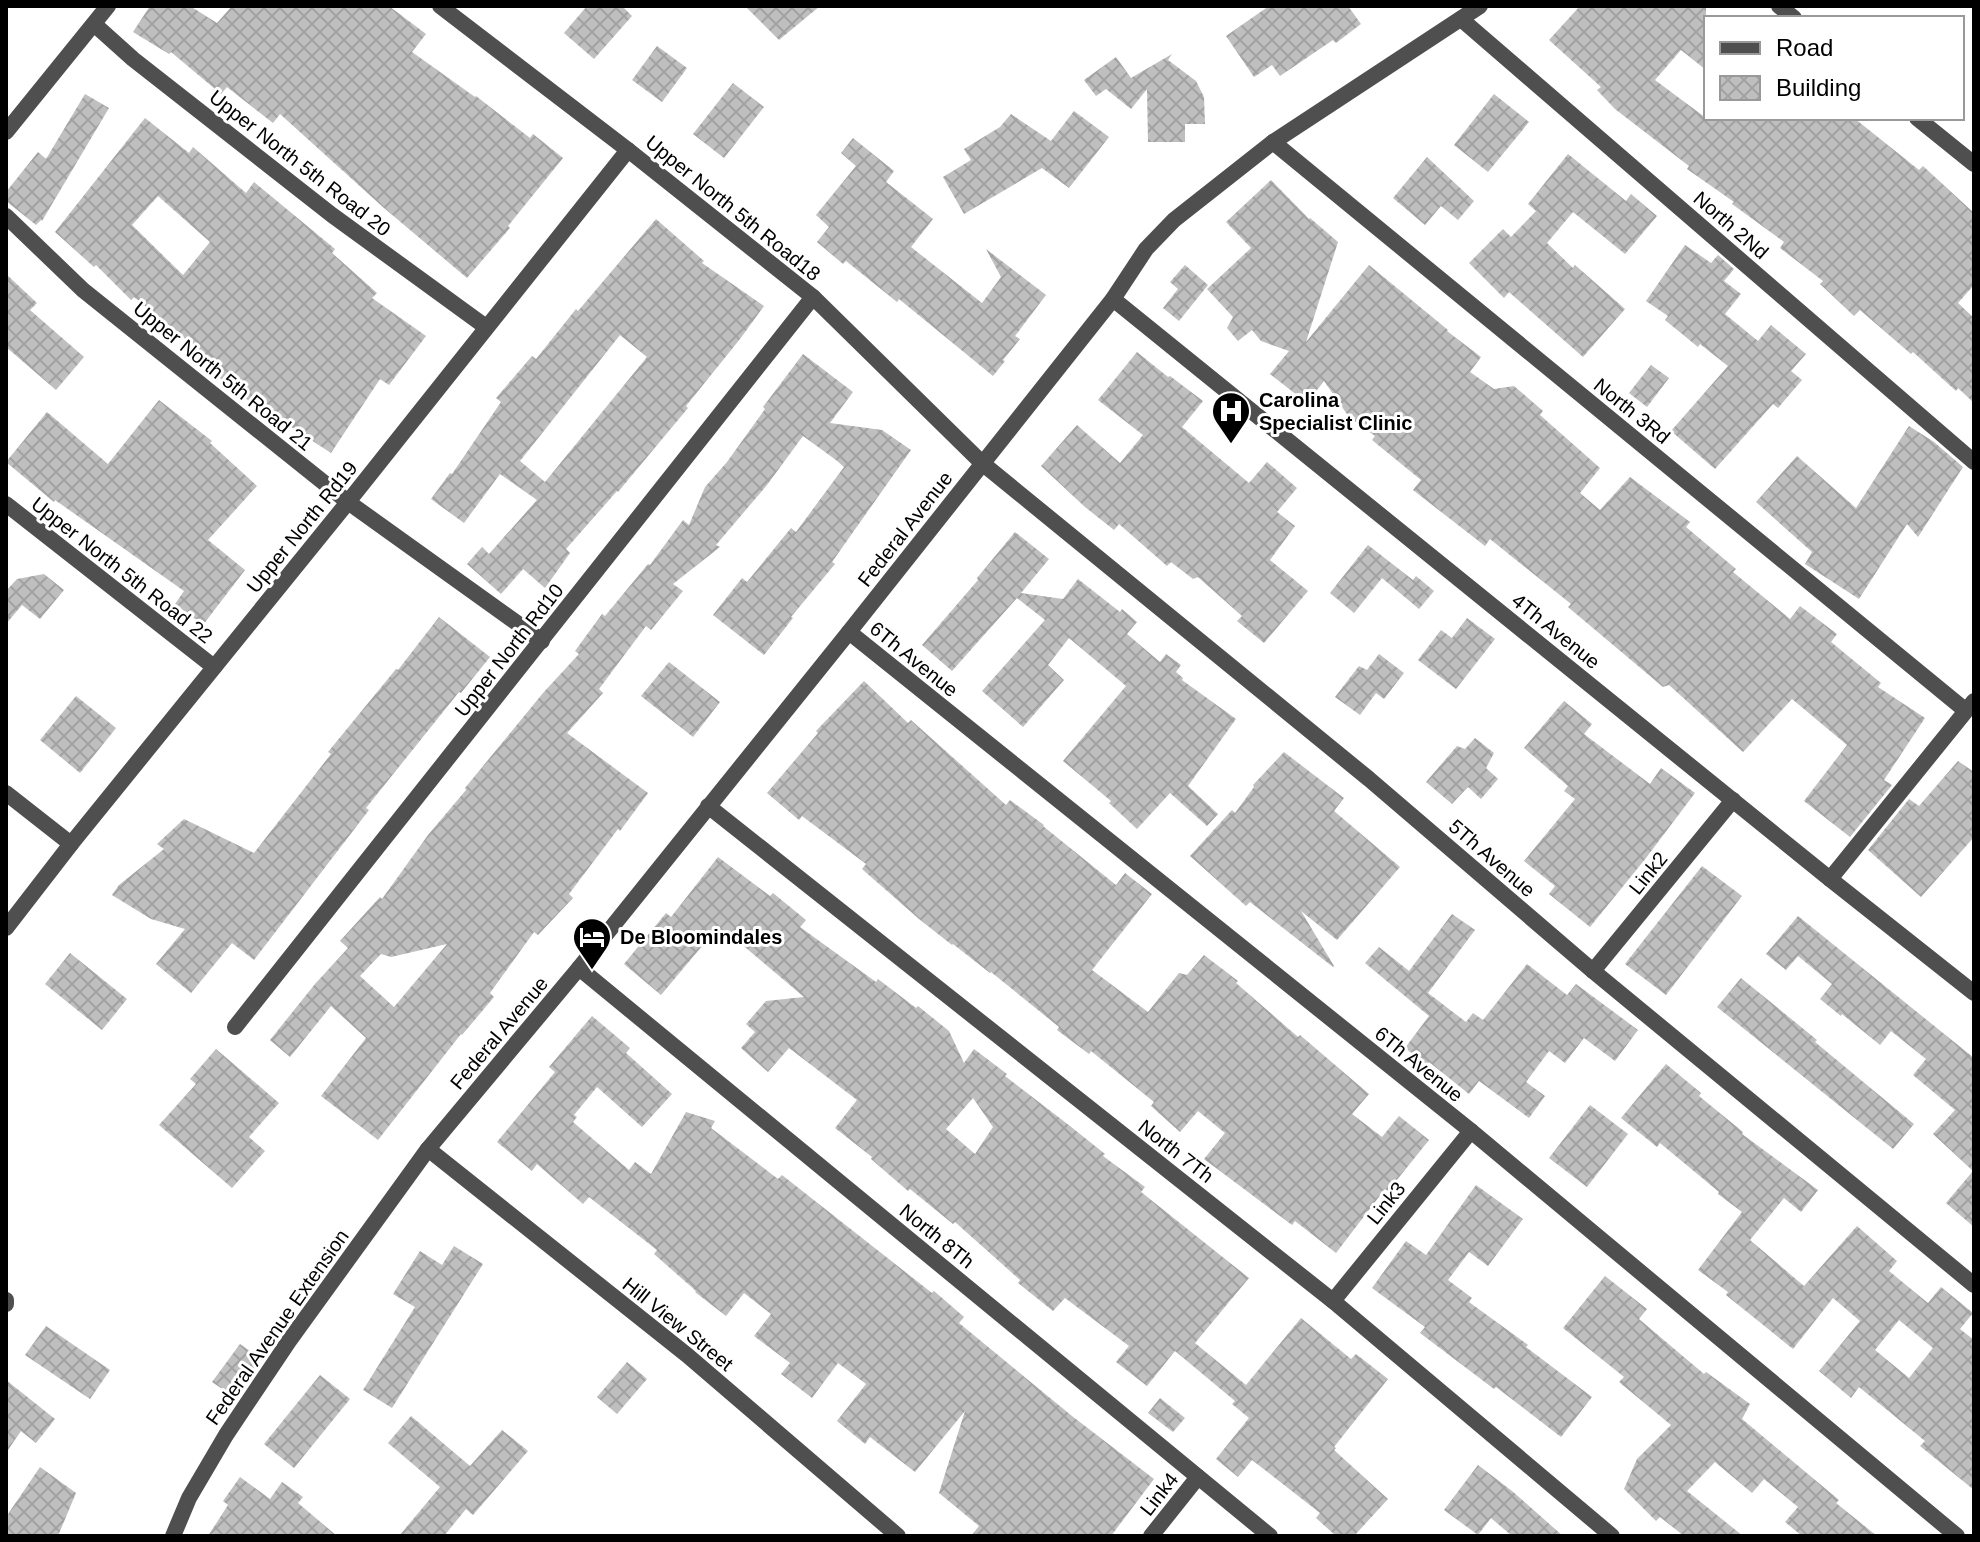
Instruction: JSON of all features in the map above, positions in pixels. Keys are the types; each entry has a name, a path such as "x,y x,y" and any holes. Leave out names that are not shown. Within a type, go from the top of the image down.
{"street":[{"path":"6,132 108,6"},
{"name":"Upper North 5th Road18","path":"440,6 813,297 982,463"},
{"name":"Federal Avenue","path":"428,1149 579,968 849,632 1113,299 1146,249 1174,220 1273,142 1480,6"},
{"name":"North 2Nd","path":"1461,19 1974,462"},
{"name":"Upper North 5th Road 20","path":"94,24 133,59 332,215 486,327"},
{"path":"1919,120 1974,164"},
{"name":"North 3Rd","path":"1273,142 1970,706"},
{"name":"Upper North Rd19","path":"6,928 628,150"},
{"name":"Upper North 5th Road 21","path":"6,216 83,290 348,502 542,641"},
{"name":"Upper North Rd10","path":"235,1027 813,297"},
{"name":"4Th Avenue","path":"1113,299 1974,993"},
{"name":"5Th Avenue","path":"982,463 1369,779 1593,971 1974,1285"},
{"name":"Upper North 5th Road 22","path":"6,504 214,667"},
{"name":"6Th Avenue","path":"849,632 1471,1131 1957,1536"},
{"path":"1830,879 1970,706"},
{"path":"6,793 71,844"},
{"name":"Link2","path":"1593,971 1733,800"},
{"name":"North 7Th","path":"708,806 1333,1301 1612,1536"},
{"name":"North 8Th","path":"579,968 1270,1536"},
{"name":"Link3","path":"1333,1301 1471,1131"},
{"name":"Federal Avenue Extension","path":"173,1536 189,1498 226,1435 289,1341 428,1149"},
{"name":"Hill View Street","path":"428,1149 687,1355 898,1536"},
{"name":"Link4","path":"1151,1536 1198,1477"}],"building":[{"path":"150,6 190,6 217,23 232,6 389,6 426,34 412,52 530,138 533,134 563,158 467,278 280,114 273,123 227,87 221,94 171,52 169,54 133,32"},
{"path":"587,6 622,6 632,16 594,59 564,33"},
{"path":"745,6 820,6 779,40"},
{"path":"1269,6 1348,6 1361,24 1336,43 1333,40 1280,76 1272,65 1254,77 1226,36"},
{"path":"1580,6 1706,6 1704,68 1681,50 1655,80 1704,117 1704,120 1856,120 1919,170 1923,166 1974,213 1974,285 1958,303 1974,318 1974,403 1860,310 1854,316 1820,284 1823,281 1780,248 1784,242 1687,169 1689,166 1615,109 1597,90 1601,87 1549,40"},
{"path":"657,46 687,68 662,102 632,80"},
{"path":"1172,54 1168,60 1196,81 1204,97 1205,124 1185,124 1185,142 1148,142 1147,89 1131,109 1106,89 1096,96 1084,80 1116,57 1131,78"},
{"path":"733,83 764,107 724,158 693,134"},
{"path":"85,94 109,108 42,221 36,225 6,201 6,192 38,152 46,159"},
{"path":"1494,94 1529,122 1488,172 1454,145"},
{"path":"1074,111 1109,137 1069,188 1042,168 964,214 943,177 971,160 964,149 1000,127 1011,114 1051,141"},
{"path":"145,118 189,153 193,147 246,193 254,182 335,249 332,253 377,293 372,298 426,336 389,385 380,379 331,453 279,419 277,422 229,386 200,361 205,355 134,297 131,300 96,265 94,267 55,232","holes":["158,196 210,242 183,275 132,225"]},
{"path":"853,138 894,171 886,182 933,219 911,247 982,303 1001,277 986,249 1046,295 1015,336 1020,339 993,376 899,299 897,302 817,242 829,227 816,215 856,166 841,153"},
{"path":"1568,154 1626,201 1631,194 1657,216 1625,254 1573,212 1547,243 1625,309 1583,357 1509,292 1504,298 1469,263 1503,229 1511,237 1536,211 1528,204"},
{"path":"1427,157 1474,201 1458,220 1441,206 1425,225 1393,198"},
{"path":"1271,180 1309,219 1338,242 1306,342 1369,265 1481,357 1470,372 1494,389 1514,386 1543,411 1540,415 1600,468 1580,493 1600,510 1630,477 1690,522 1686,527 1736,569 1733,572 1790,619 1800,606 1837,634 1831,642 1881,683 1878,687 1925,718 1884,780 1892,785 1850,837 1804,801 1847,745 1792,699 1743,752 1669,685 1663,687 1568,607 1571,604 1490,539 1485,546 1413,490 1421,480 1372,440 1375,436 1349,417 1324,381 1307,403 1270,374 1289,351 1261,341 1252,330 1238,341 1227,328 1233,317 1207,289 1251,248 1226,222"},
{"path":"656,219 704,261 702,263 764,306 686,406 688,408 566,549 570,553 545,588 523,569 501,594 467,564 482,547 489,554 537,500 500,474 464,523 431,499 501,402 496,398 532,356 536,359 576,309 578,311","holes":["620,335 647,357 545,482 520,461"]},
{"path":"1685,245 1711,263 1718,255 1734,269 1724,281 1741,294 1725,314 1758,341 1771,325 1806,354 1791,371 1802,380 1778,408 1773,404 1715,469 1671,431 1728,366 1700,344 1698,347 1665,320 1668,316 1646,301"},
{"path":"1185,265 1208,285 1179,321 1163,308 1178,289 1170,282"},
{"path":"6,274 37,303 30,310 84,357 56,390 6,347"},
{"path":"1137,352 1203,401 1182,427 1249,483 1267,462 1297,488 1277,512 1295,526 1270,560 1308,591 1264,643 1237,621 1242,616 1198,577 1193,579 1171,562 1167,566 1119,524 1114,530 1041,466 1077,425 1120,463 1143,435 1098,400"},
{"path":"803,354 853,392 830,423 882,430 911,450 832,562 835,564 764,655 713,615 742,578 747,582 791,528 796,532 844,467 836,460 803,436 767,485 716,545 720,547 673,584 683,591 651,630 646,626 599,689 603,693 567,733 648,793 569,894 573,898 538,935 534,932 490,993 494,997 378,1140 321,1096 366,1038 331,1006 290,1057 270,1040 348,948 340,941 380,897 382,899 465,788 579,654 575,651 602,614 605,616 650,565 683,520 689,525 705,487 727,462 765,409 763,407","holes":["447,944 394,1007 360,976 381,954 391,957"]},
{"path":"1651,365 1669,378 1647,407 1629,393"},
{"path":"159,400 212,441 210,443 257,486 208,540 245,570 203,625 175,604 184,591 54,502 6,462 47,412 108,464"},
{"path":"1909,426 1963,467 1918,537 1907,524 1859,599 1805,564 1812,552 1756,502 1797,456 1856,508"},
{"path":"1015,532 1049,559 1021,593 1063,599 1078,579 1137,622 1127,634 1160,662 1166,654 1181,665 1176,672 1182,680 1236,719 1188,786 1218,814 1207,826 1170,793 1137,829 1109,803 1111,801 1063,761 1126,686 1069,638 1048,665 1064,680 1023,727 982,691 1045,620 1017,598 952,671 922,645"},
{"path":"1368,545 1413,580 1416,576 1434,591 1419,609 1382,578 1354,613 1330,593"},
{"path":"44,574 64,590 40,619 22,605 6,624 6,591 17,579"},
{"path":"439,617 490,657 366,808 369,810 254,960 232,943 191,993 156,964 185,929 151,919 112,895 119,885 164,849 157,844 184,819 254,853 331,754 328,752"},
{"path":"1467,618 1495,639 1456,689 1418,660 1441,630 1452,638"},
{"path":"1379,654 1404,673 1384,699 1376,693 1360,715 1335,697 1359,666 1367,670"},
{"path":"669,662 720,702 693,737 641,696"},
{"path":"864,681 908,723 911,720 1006,805 1010,800 1116,885 1125,873 1152,894 1092,970 1148,1012 1179,973 1187,975 1204,955 1369,1094 1352,1114 1382,1137 1399,1116 1429,1140 1388,1191 1385,1189 1336,1253 1295,1221 1292,1225 1204,1159 1225,1133 1198,1111 1180,1132 1151,1106 1154,1102 1091,1051 1089,1054 1057,1030 1059,1027 991,972 919,919 862,869 866,864 802,816 799,820 767,793 818,733 816,731"},
{"path":"76,696 116,728 80,773 40,740"},
{"path":"1564,701 1592,724 1584,734 1650,784 1661,768 1695,793 1590,927 1549,894 1555,886 1524,861 1575,799 1564,791 1568,786 1524,748"},
{"path":"1475,738 1494,753 1486,768 1498,779 1481,799 1468,787 1452,804 1426,782 1457,746 1465,749"},
{"path":"1284,752 1344,798 1334,811 1400,867 1337,940 1301,911 1333,967 1250,902 1246,906 1190,856 1232,810 1235,813 1253,785"},
{"path":"1958,761 1974,772 1974,837 1921,897 1868,850 1909,799 1919,806"},
{"path":"718,857 770,896 773,893 806,920 800,927 876,982 878,979 916,1008 918,1006 949,1031 964,1063 974,1049 1007,1074 1005,1076 1145,1187 1141,1192 1249,1278 1195,1343 1246,1385 1301,1318 1351,1359 1356,1354 1388,1379 1334,1450 1388,1499 1354,1536 1336,1536 1316,1518 1320,1513 1252,1460 1238,1477 1216,1459 1249,1418 1232,1404 1235,1401 1175,1351 1147,1386 1116,1362 1129,1346 1065,1298 1053,1311 1018,1283 1020,1280 955,1222 953,1224 910,1189 908,1191 835,1128 857,1100 789,1048 768,1072 741,1048 755,1032 746,1024 766,1001 804,997 726,931 720,939 713,933 661,995 624,964 666,913 671,917","holes":["973,1098 993,1127 975,1154 946,1129"]},
{"path":"1702,866 1742,896 1666,995 1625,964"},
{"path":"1452,914 1475,930 1428,993 1466,1022 1473,1013 1483,1020 1527,964 1567,995 1576,984 1638,1030 1615,1061 1584,1038 1565,1063 1549,1051 1526,1082 1545,1096 1529,1118 1479,1081 1469,1094 1429,1062 1427,1065 1405,1048 1429,1016 1365,963 1379,947 1409,971"},
{"path":"1798,916 1974,1058 1974,1227 1946,1203 1973,1171 1933,1134 1955,1110 1913,1075 1926,1059 1891,1031 1880,1045 1841,1016 1820,999 1832,984 1798,956 1786,970 1766,954"},
{"path":"70,953 127,999 102,1030 45,984"},
{"path":"1741,978 1914,1124 1893,1149 1717,1007"},
{"path":"592,1016 630,1048 626,1053 672,1094 642,1127 597,1087 574,1115 577,1117 573,1122 629,1170 635,1162 651,1174 686,1112 715,1121 711,1128 778,1179 782,1175 932,1293 934,1291 964,1317 959,1323 1154,1479 1111,1536 971,1536 979,1526 939,1493 965,1411 915,1472 870,1437 865,1444 837,1421 866,1384 838,1363 812,1398 781,1374 790,1363 754,1336 771,1314 744,1293 726,1316 654,1254 657,1250 589,1197 583,1204 537,1164 532,1171 497,1142 555,1072 549,1067"},
{"path":"216,1049 279,1103 249,1137 265,1151 232,1188 159,1125 196,1084 190,1079"},
{"path":"1666,1064 1742,1134 1818,1190 1801,1212 1784,1198 1750,1240 1804,1286 1857,1226 1897,1261 1889,1271 1928,1303 1941,1287 1973,1313 1960,1329 1974,1340 1974,1490 1920,1446 1925,1441 1859,1387 1851,1398 1819,1371 1860,1321 1833,1298 1793,1349 1698,1270 1742,1212 1660,1143 1657,1147 1621,1118","holes":["1899,1320 1933,1348 1909,1378 1875,1350"]},
{"path":"1590,1105 1628,1134 1587,1187 1549,1158"},
{"path":"1476,1185 1523,1219 1488,1266 1469,1252 1448,1280 1472,1298 1469,1302 1592,1397 1561,1437 1420,1333 1425,1327 1372,1288 1406,1241 1426,1255"},
{"path":"454,1246 483,1264 392,1408 363,1390 415,1307 393,1294 420,1251 442,1265"},
{"path":"1605,1276 1647,1309 1639,1319 1704,1374 1706,1372 1750,1404 1742,1419 1877,1536 1802,1536 1785,1522 1798,1507 1764,1479 1752,1493 1715,1462 1687,1491 1743,1536 1684,1536 1660,1517 1656,1521 1624,1489 1637,1459 1671,1425 1619,1382 1624,1377 1563,1328"},
{"path":"46,1326 110,1370 90,1399 25,1355"},
{"path":"240,1344 261,1359 234,1397 212,1382"},
{"path":"627,1362 647,1379 617,1414 597,1397"},
{"path":"320,1375 350,1399 294,1468 264,1444"},
{"path":"6,1380 55,1419 36,1443 21,1431 6,1453"},
{"path":"1160,1398 1185,1418 1173,1432 1148,1413"},
{"path":"411,1416 470,1466 502,1430 528,1451 473,1515 466,1509 444,1536 399,1536 440,1487 388,1443"},
{"path":"1478,1465 1563,1536 1512,1536 1491,1518 1478,1535 1444,1510"},
{"path":"40,1467 76,1493 58,1536 6,1536 6,1517"},
{"path":"240,1477 270,1499 282,1482 303,1497 298,1503 337,1536 208,1536 228,1505 223,1501"}],"place":[{"name":"Carolina Specialist Clinic","path":"1231,445"},
{"name":"De Bloomindales","path":"592,971"}]}
